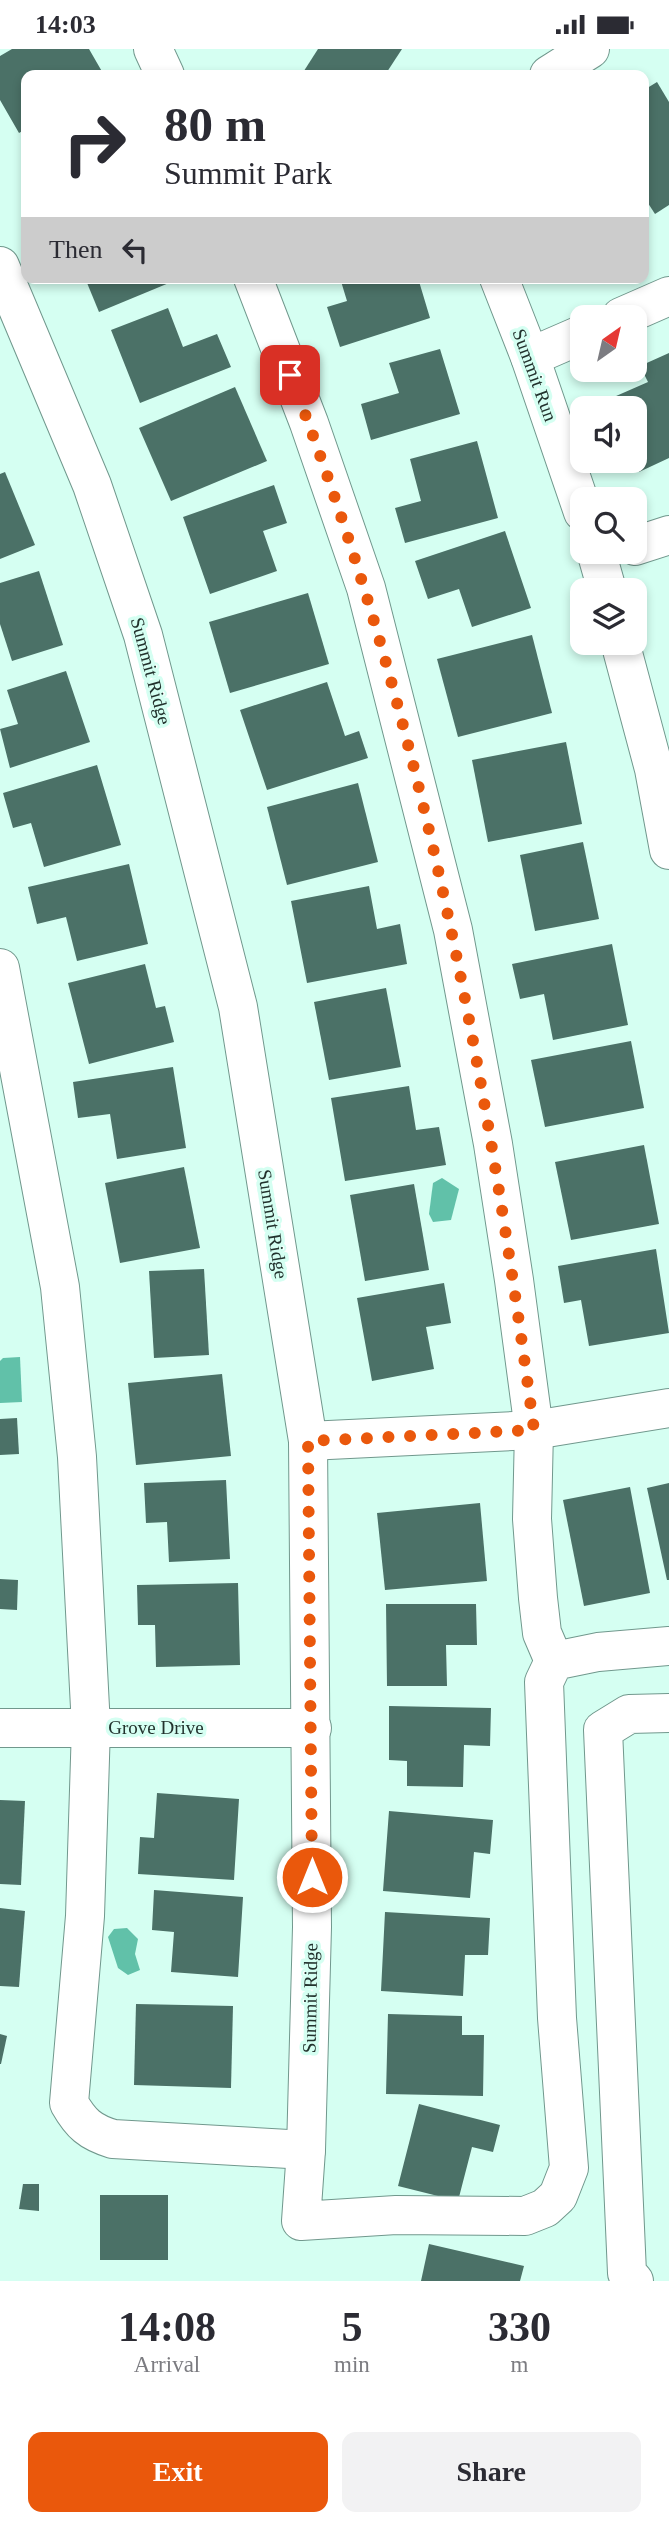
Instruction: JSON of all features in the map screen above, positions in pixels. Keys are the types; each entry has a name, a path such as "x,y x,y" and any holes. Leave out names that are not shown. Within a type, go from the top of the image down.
{"street":[{"path":"153,49 162,70"},
{"path":"557,70 590,49"},
{"name":"Summit Ridge","path":"0,266 92,485 143,635 237,1007 308,1441 312,1927 306,2150 301,2221 396,2215 525,2216 545,2208 558,2196 569,2168 557,2018 544,1721 544,1682 554,1661"},
{"path":"255,284 309,423 366,588 453,930 493,1144 534,1430 532,1519 542,1633 554,1661 598,1652 669,1646"},
{"name":"Summit Run","path":"501,284 530,357 574,487"},
{"path":"648,305 669,296"},
{"path":"530,357 570,340"},
{"path":"647,542 669,535"},
{"path":"623,655 653,769 669,850"},
{"path":"0,968 60,1287 77,1457 91,1727 85,1916 69,2103 79,2122 92,2132 113,2139 306,2150"},
{"path":"308,1441 534,1430 669,1408"},
{"path":"634,2281 627,2273 603,1730 629,1714 669,1713"},
{"name":"Grove Drive","path":"0,1728 312,1728"}],"shaded area":[{"path":"442,1178 459,1189 451,1220 433,1222 429,1214 433,1183"},
{"path":"20,1357 22,1402 0,1403 0,1361 3,1358"},
{"path":"127,1928 138,1939 135,1954 140,1970 128,1975 118,1968 108,1937 114,1929"}],"building":[{"path":"12,49 89,49 101,70 21,70 19,133 0,100 0,56"},
{"path":"318,49 402,49 388,70 305,70"},
{"path":"657,82 669,102 669,205 655,214 649,205 649,87"},
{"path":"87,284 167,284 99,312"},
{"path":"342,284 420,284 430,318 340,347 327,307 347,301"},
{"path":"168,308 183,347 217,334 231,367 140,403 111,330"},
{"path":"440,349 460,414 371,440 361,404 399,393 389,363"},
{"path":"669,353 669,458 647,468 647,396 616,396 648,382 648,362"},
{"path":"235,387 267,461 171,501 139,428"},
{"path":"477,441 498,518 405,543 395,508 421,501 410,459"},
{"path":"5,472 35,545 0,559 0,474"},
{"path":"274,485 287,523 263,531 277,571 210,594 183,517"},
{"path":"505,531 531,608 472,627 459,589 428,599 415,561"},
{"path":"39,571 63,645 12,661 0,624 0,583"},
{"path":"308,593 329,664 230,693 209,622"},
{"path":"532,635 552,713 458,737 437,659"},
{"path":"66,671 90,742 10,768 0,729 18,724 7,690"},
{"path":"327,682 345,736 359,731 368,758 267,790 240,710"},
{"path":"566,742 582,824 488,842 472,760"},
{"path":"97,765 121,845 44,867 31,823 13,828 3,793"},
{"path":"358,783 378,862 287,885 267,807"},
{"path":"583,842 599,919 535,931 520,855"},
{"path":"129,864 148,944 77,961 66,917 37,924 28,887"},
{"path":"369,886 377,929 400,924 407,964 307,983 291,901"},
{"path":"612,944 628,1025 553,1040 544,994 520,999 512,964"},
{"path":"145,964 156,1008 165,1006 174,1042 89,1064 68,983"},
{"path":"386,988 401,1067 329,1080 314,1002"},
{"path":"631,1041 644,1108 545,1127 531,1060"},
{"path":"173,1067 186,1148 117,1159 110,1114 78,1118 73,1082"},
{"path":"409,1086 416,1130 439,1127 446,1165 345,1181 331,1098"},
{"path":"644,1145 659,1224 571,1240 555,1162"},
{"path":"184,1167 200,1248 120,1263 105,1183"},
{"path":"414,1184 429,1270 365,1281 350,1195"},
{"path":"656,1249 669,1333 589,1346 581,1300 564,1303 558,1266"},
{"path":"204,1269 209,1355 154,1358 149,1271"},
{"path":"444,1283 451,1323 426,1327 434,1369 372,1381 357,1298"},
{"path":"222,1374 231,1456 136,1465 128,1383"},
{"path":"17,1418 19,1454 0,1455 0,1419"},
{"path":"226,1480 230,1559 169,1562 167,1522 146,1523 144,1483"},
{"path":"669,1483 669,1580 667,1580 647,1488"},
{"path":"630,1487 650,1593 584,1606 563,1500"},
{"path":"480,1503 487,1581 385,1590 377,1513"},
{"path":"0,1579 18,1580 17,1610 0,1609"},
{"path":"238,1583 240,1665 156,1667 155,1625 138,1625 137,1585"},
{"path":"386,1604 476,1604 477,1645 446,1645 447,1686 387,1686"},
{"path":"389,1706 491,1708 490,1746 464,1745 463,1787 407,1786 407,1761 389,1760"},
{"path":"157,1793 239,1799 234,1880 138,1874 140,1837 154,1838"},
{"path":"0,1800 25,1801 21,1885 0,1884"},
{"path":"389,1811 493,1820 490,1854 474,1852 470,1898 383,1891"},
{"path":"154,1890 243,1897 238,1977 171,1972 174,1932 152,1930"},
{"path":"0,1908 25,1911 19,1987 0,1986"},
{"path":"385,1912 490,1918 488,1955 465,1955 463,1996 381,1991"},
{"path":"136,2004 233,2006 231,2088 134,2085"},
{"path":"388,2014 462,2016 462,2035 484,2035 483,2096 386,2094"},
{"path":"0,2034 7,2036 1,2064 0,2064"},
{"path":"419,2104 500,2125 493,2152 472,2147 458,2201 398,2186"},
{"path":"23,2184 39,2184 39,2211 19,2209"},
{"path":"100,2195 168,2195 168,2260 100,2260"},
{"path":"429,2244 524,2266 520,2281 421,2281"}],"route":[{"path":"290,375 366,588 453,930 493,1144 534,1430 308,1441 312,1877"}]}
